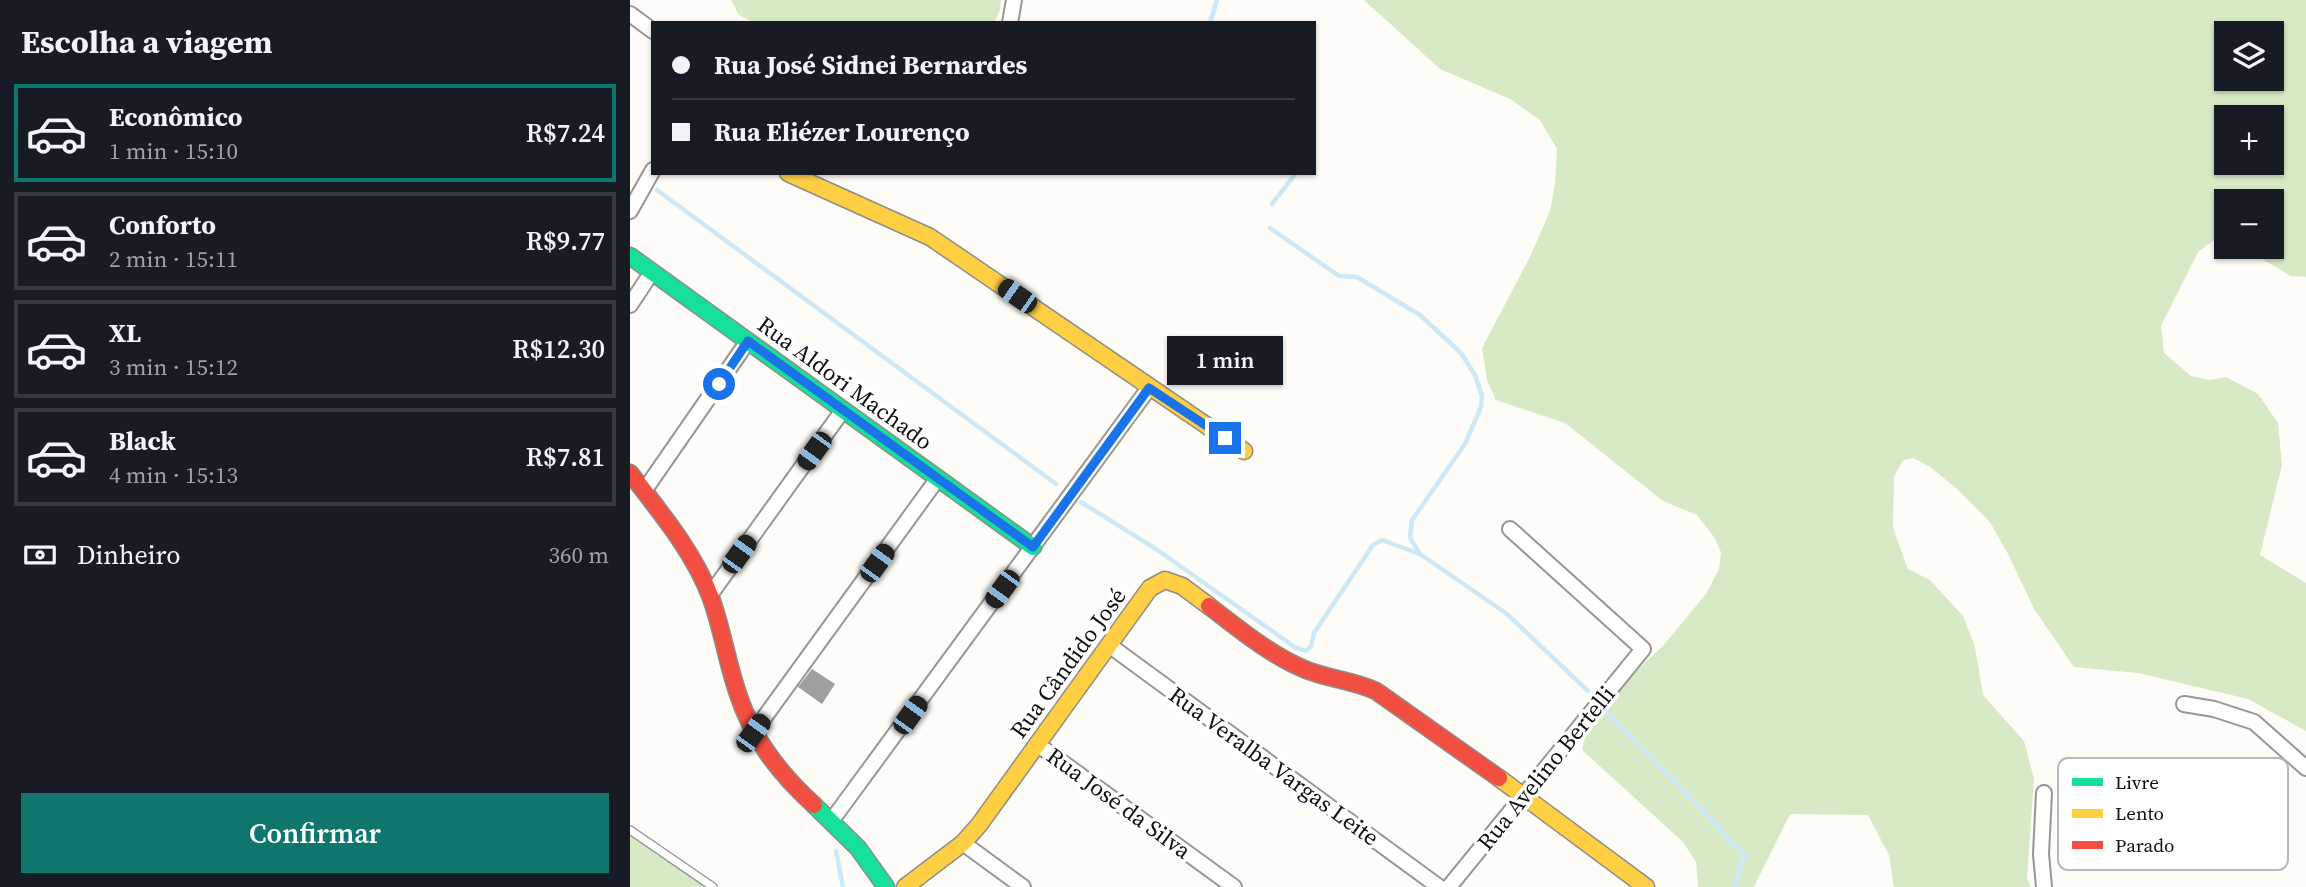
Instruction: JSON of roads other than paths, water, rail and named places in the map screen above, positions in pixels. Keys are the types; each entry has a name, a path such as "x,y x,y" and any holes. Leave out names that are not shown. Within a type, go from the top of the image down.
{"street":[{"path":"1010,21 1014,0"},
{"path":"630,14 651,29"},
{"path":"630,211 651,174"},
{"path":"792,175 930,237 1244,451"},
{"name":"Rua Aldori Machado","path":"630,256 1033,547"},
{"path":"630,305 652,272"},
{"path":"644,491 748,341"},
{"path":"832,820 1149,388"},
{"path":"710,595 844,410"},
{"path":"630,473 692,557 710,595 737,695 753,733 787,778 866,856 886,887"},
{"path":"753,733 938,478"},
{"name":"Rua Avelino Bertelli","path":"1449,887 1643,649 1510,528"},
{"name":"Rua Cândido José","path":"905,887 963,843 979,825 1150,588 1165,580 1174,582 1289,661 1310,671 1355,681 1376,691 1523,795 1646,887"},
{"name":"Rua Veralba Vargas Leite","path":"1109,645 1439,887"},
{"path":"2184,704 2214,709 2254,722 2306,768"},
{"name":"Rua José da Silva","path":"1037,744 1234,887"},
{"path":"2044,793 2041,854 2044,887"},
{"path":"963,843 1023,887"}],"lane":[{"path":"630,830 713,887"}],"waterway":[{"path":"1211,21 1217,0"},
{"path":"1272,204 1294,175"},
{"path":"657,190 1056,484"},
{"path":"1270,228 1339,276 1357,277 1420,315 1461,353 1475,375 1482,396 1481,407 1465,444 1412,520 1410,538 1420,554"},
{"path":"1081,502 1156,549 1296,648 1306,651 1311,646 1314,633 1373,545 1382,540 1420,554 1507,614 1588,691"},
{"path":"1608,713 1745,855 1735,887"},
{"path":"836,851 843,887"}]}
